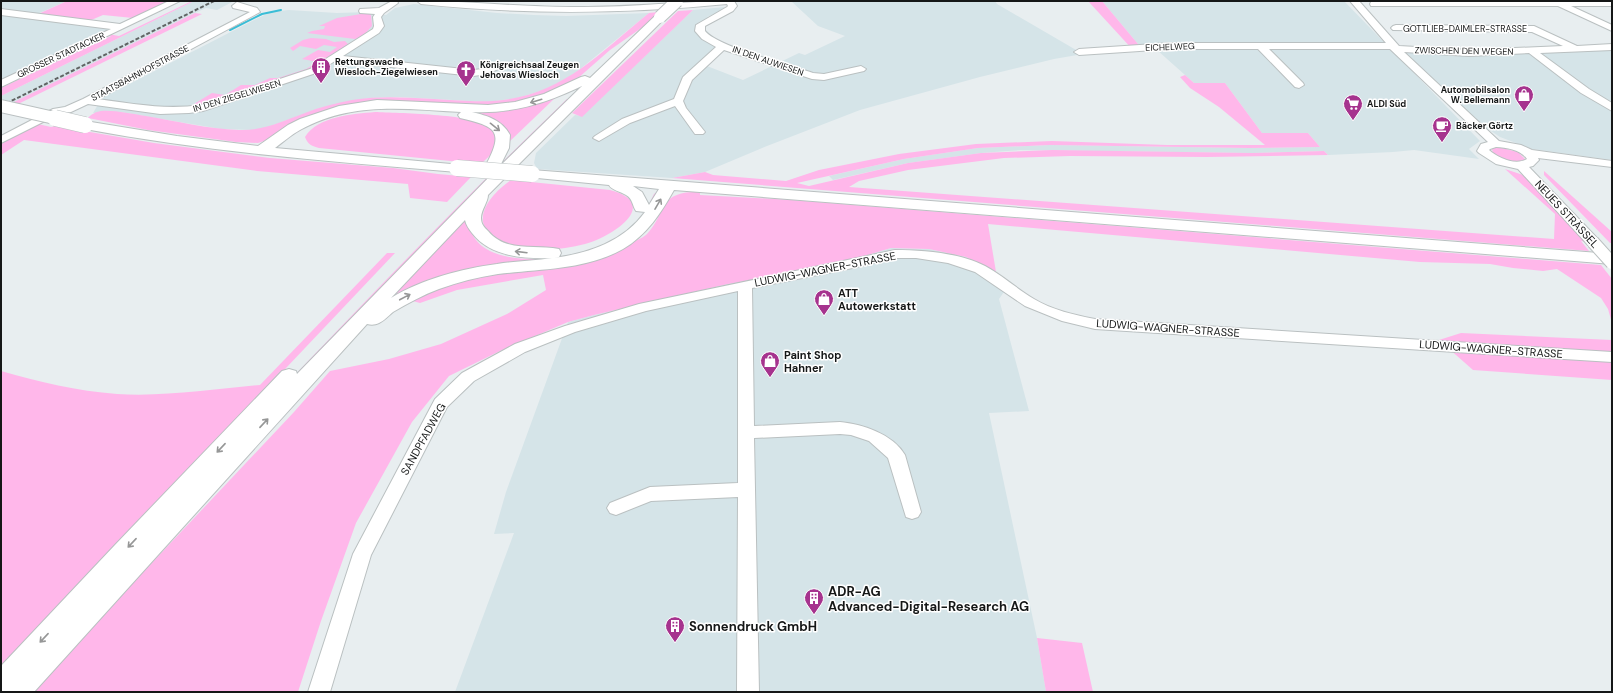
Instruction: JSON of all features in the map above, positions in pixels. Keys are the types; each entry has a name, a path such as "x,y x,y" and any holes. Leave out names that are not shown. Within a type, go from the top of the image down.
{"main road":[{"path":"16,692 328,353 485,189 677,1"},
{"path":"1,685 123,552 320,343 492,167 585,80 637,34 656,22"},
{"path":"268,152 293,128 305,122 339,110 377,104 488,109 516,106 549,97 585,80"},
{"path":"1,106 84,125 162,138 268,152 661,185 1612,259"},
{"path":"268,152 301,131 331,117 372,110 421,111 466,115 481,118 493,124 501,131 504,140 501,150 492,167"},
{"path":"301,131 299,142 304,147 333,158"},
{"path":"599,180 634,192 641,199 642,208"},
{"path":"485,189 474,210 473,223 480,233 491,242 511,251 536,254 573,252 597,244 624,230 661,185"},
{"path":"328,353 382,311 407,296 428,287 473,274 569,261 593,255 620,243 632,235 653,213 661,185"}],"street":[{"name":"GROSSER STADTACKER","path":"1,84 176,1"},
{"path":"421,1 472,7 574,10 683,5 729,1"},
{"name":"IN DEN AUWIESEN","path":"729,1 733,6 730,9 705,21 699,28 705,37 722,46 812,76 824,77 861,69"},
{"path":"1354,1 1394,48 1496,144"},
{"path":"363,10 382,11 396,2"},
{"path":"1557,3 1612,28"},
{"path":"1374,4 1612,3"},
{"name":"STAATSBAHNHOFSTRASSE","path":"1,140 57,111 67,110 87,101 256,12 254,10 238,8 236,6 237,5"},
{"name":"IN DEN ZIEGELWIESEN","path":"87,101 169,111 193,110 314,71 376,31 379,26 377,17 382,11"},
{"name":"GROSSER STADTACKER","path":"1,12 120,27"},
{"name":"GOTTLIEB-DAIMLER-STRASSE","path":"1396,28 1534,29 1577,49"},
{"name":"IN DEN AUWIESEN","path":"678,101 687,79 722,46"},
{"name":"EICHELWEG","path":"1079,52 1170,46 1394,48"},
{"path":"1261,46 1299,86"},
{"name":"ZWISCHEN DEN WEGEN","path":"1394,48 1469,53 1533,52 1612,47"},
{"path":"1533,52 1585,91 1612,108"},
{"path":"334,58 473,73 485,72 495,68"},
{"path":"599,138 626,121 678,101 681,108 699,132"},
{"path":"1530,157 1529,164 1521,165 1503,163 1488,156 1484,151 1484,146 1496,144 1512,146 1530,157 1612,164"},
{"name":"NEUES STRÄSSEL","path":"1521,165 1536,179 1612,263"},
{"name":"LUDWIG-WAGNER-STRASSE","path":"748,692 745,285 848,265 895,254 916,254 950,259 980,269 1030,302 1067,318 1095,324 1612,357"},
{"name":"SANDPFADWEG","path":"319,692 362,554 441,403 468,377 520,348 570,329 644,307 745,285"},
{"path":"746,432 840,428 852,429 875,437 896,455 912,512"},
{"path":"616,508 650,494 746,490"}],"shaded area":[{"path":"1,1 67,1 37,14 112,24 113,29 1,82"},
{"path":"67,1 170,1 133,18 103,15 89,21 36,15"},
{"path":"194,1 234,1 217,10 206,8 195,13 1,109 1,96"},
{"path":"194,1 1,96 1,88 111,36 108,34 119,36"},
{"path":"791,1 995,1 997,4 1083,54 1054,59 980,77 860,110 705,172 672,178 537,169 534,163 536,153 575,115 582,116 693,10 725,7 707,17 713,20 706,25 705,29 713,37 723,43 722,51 707,66 743,80 799,53 805,55 845,36 818,26"},
{"path":"1088,1 1102,1 1143,50 1133,50"},
{"path":"1102,1 1344,1 1480,141 1469,149 1479,159 1414,150 1328,155 1324,151 1252,153 1020,150 981,153 908,163 833,180 829,176 904,159 978,148 1050,145 1249,148 1320,147 1308,133 1262,133 1225,83 1194,83 1157,50 1143,50"},
{"path":"414,4 497,13 534,15 566,16 649,13 574,74 550,88 518,98 488,102 400,97 369,98 320,108 266,128 252,130 221,129 120,112 93,113 102,98 271,12 289,10 337,13 368,12 386,15 395,8"},
{"path":"693,10 582,117 572,113 678,11"},
{"path":"658,12 647,24 610,50 577,79 558,90 528,102 485,107 415,103 310,117 280,131 270,139 258,143 236,142 148,130 88,118 97,112 112,111 215,128 248,130 273,125 334,104 367,98 396,97 470,101 499,100 525,96 547,88 568,77 607,48 649,13"},
{"path":"195,13 202,14 16,105 10,104"},
{"path":"367,13 371,15 372,26 362,37 355,39 307,33 324,29 325,26 319,26 337,18"},
{"path":"311,38 326,39 334,42 345,41 348,44 314,68 201,105 194,104 212,93 225,95 241,85 255,85 270,78 278,78 306,69 318,62 302,59 318,50 330,52 337,47 324,45 316,49 300,46 293,51 290,48 303,40"},
{"path":"1612,48 1612,160 1532,149 1500,137 1485,127 1402,49 1563,51"},
{"path":"1185,75 1194,83 1225,83 1262,133 1308,133 1320,147 1249,148 1050,145 978,148 904,159 797,183 809,186 908,163 981,153 1052,150 1252,153 1324,151 1328,155 1207,157 1070,156 1004,158 908,170 859,181 849,187 1554,239 1555,214 1505,169 1523,175 1534,183 1587,242 1581,241 1589,251 672,178 705,172 713,175 786,181 819,170 899,154 976,144 1052,141 1167,145 1265,145 1219,107 1190,88 1180,77"},
{"path":"556,97 507,144 504,131 495,121 483,116 450,110 502,110 538,103"},
{"path":"567,99 569,99 274,397 419,246"},
{"path":"390,106 421,108 377,108 345,112 327,117 277,145 285,137 322,116 344,110"},
{"path":"375,112 434,115 479,122 488,126 492,130 496,137 496,145 492,153 481,164 319,148 310,145 305,137 311,130 327,120 347,115"},
{"path":"38,124 154,143 270,158 393,168 471,177 447,202 410,198 408,184 257,171 24,140 1,155 1,144"},
{"path":"1498,147 1518,152 1525,159 1517,162 1504,159 1493,153 1492,149"},
{"path":"1544,171 1612,232 1612,243 1610,243 1544,175"},
{"path":"511,180 610,190 625,196 632,203 632,211 627,220 618,228 607,235 585,244 544,250 513,246 494,237 488,232 483,222 485,210 491,198"},
{"path":"657,192 659,193 646,216 631,233 614,244 596,252 575,257 498,266 460,273 427,283 386,304 381,303 462,219 469,216 473,236 487,249 506,256 530,259 556,258 603,247 619,239 636,224 644,213 654,194"},
{"path":"700,192 700,195 792,200 1601,265 1612,279 1612,323 1608,309 1601,298 1557,269 1543,271 1490,264 1420,262 988,224 996,272 966,257 929,249 891,248 837,264 728,284 594,315 568,322 500,351 449,376 412,422 356,523 321,621 298,692 26,692 145,561 148,567 294,412 330,371 389,359 441,344 507,314 546,290 543,275 457,290 420,303 409,300 429,290 464,280 625,246 647,234 653,227 668,201 681,194"},
{"path":"891,248 929,249 966,257 1011,282 999,299 1029,411 989,413 1037,638 1046,692 455,692 514,533 494,534 506,492 568,322 728,284 837,264"},
{"path":"387,253 395,253 269,386 1,675 1,371 58,386 87,391 135,395 171,394 260,385"},
{"path":"1461,333 1612,340 1612,380 1473,370 1439,340"},
{"path":"1037,638 1082,643 1093,692 1046,692"}],"waterway":[{"path":"230,30 262,14 281,10"}],"railway":[{"path":"1,106 214,1"}],"place":[{"name":"Rettungswache Wiesloch-Ziegelwiesen","path":"321,84"},
{"name":"Königreichsaal Zeugen Jehovas Wiesloch","path":"466,87"},
{"name":"Automobilsalon W. Bellemann","path":"1524,112"},
{"name":"ALDI Süd","path":"1353,121"},
{"name":"Bäcker Görtz","path":"1442,143"},
{"name":"ATT Autowerkstatt","path":"824,316"},
{"name":"Paint Shop Hahner","path":"770,378"},
{"name":"ADR-AG Advanced-Digital-Research AG","path":"814,615"},
{"name":"Sonnendruck GmbH","path":"675,643"}]}
